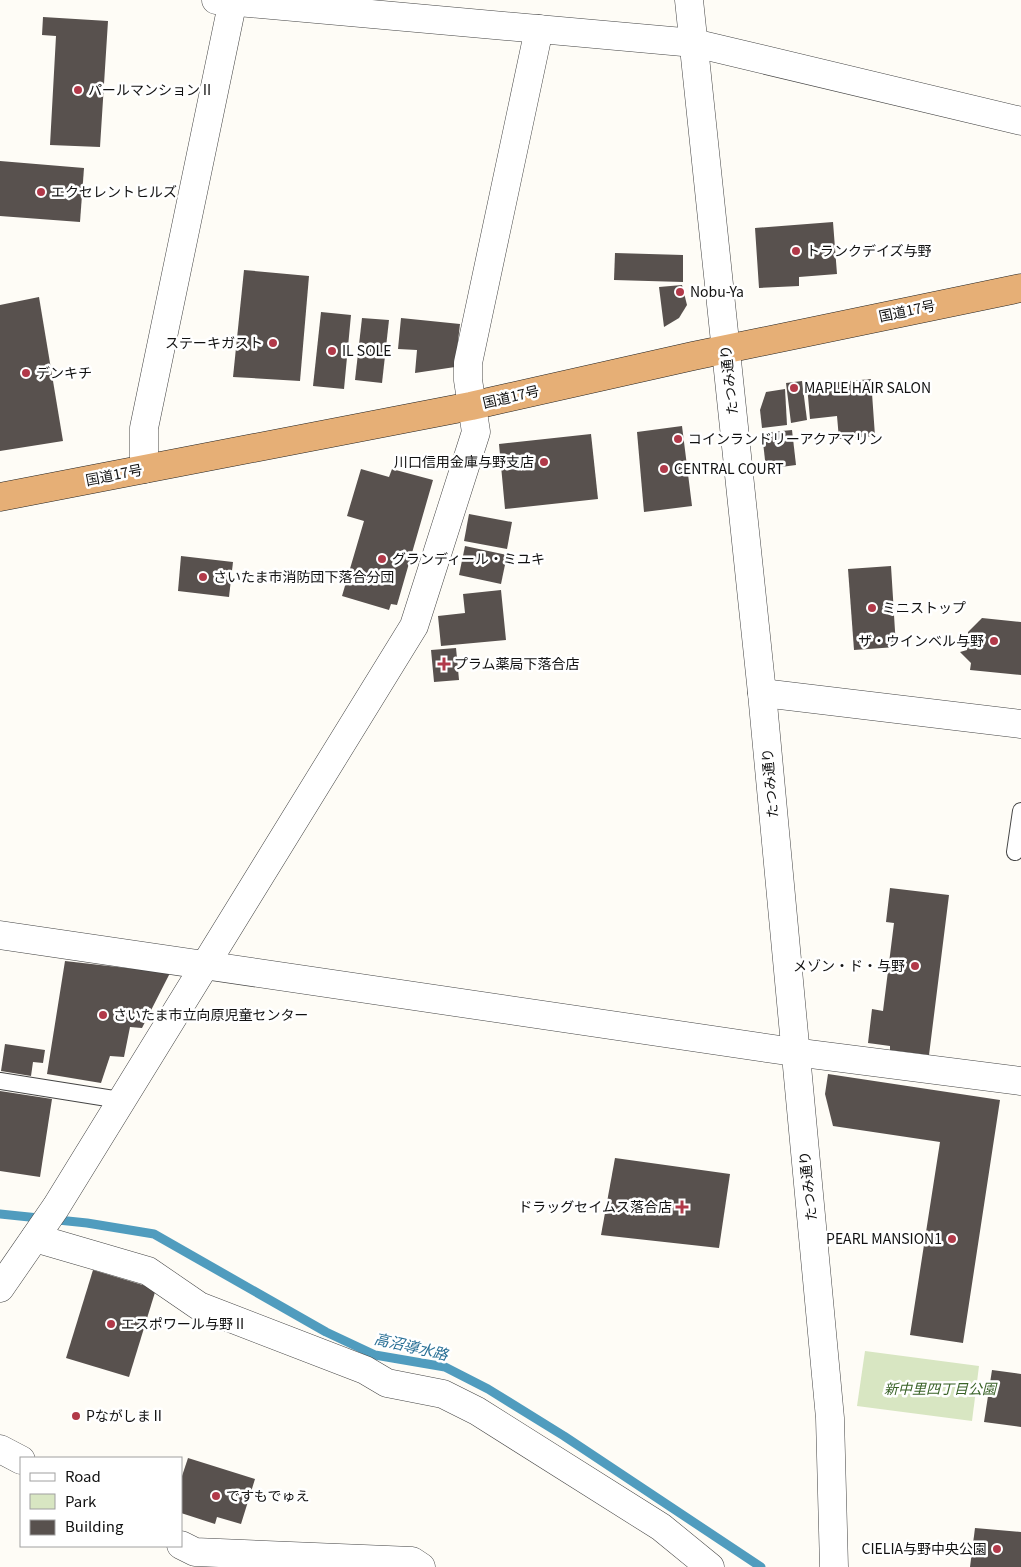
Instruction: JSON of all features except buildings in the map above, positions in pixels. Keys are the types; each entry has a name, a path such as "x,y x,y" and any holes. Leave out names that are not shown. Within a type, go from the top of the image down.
{"highway":[{"name":"国道17号","path":"0,497 471,406 725,349 1021,288"}],"street":[{"path":"144,469 144,428 227,0 694,44 1021,121"},
{"name":"たつみ通り","path":"689,0 762,693 794,1052 830,1418 834,1567"},
{"path":"0,1288 56,1207 120,1100 414,626 476,432 471,406 468,363 539,29"},
{"path":"762,693 1021,724"},
{"path":"0,935 794,1052 1021,1081"},
{"path":"37,1235 148,1271 198,1306 365,1370 387,1383 443,1394 477,1411 661,1527 710,1567"},
{"path":"0,1449 20,1459"},
{"path":"182,1546 195,1552 412,1561 421,1567"}],"lane":[{"path":"1015,852 1021,811"},
{"path":"0,1081 120,1100"}],"green space":[{"name":"新中里四丁目公園","path":"865,1351 979,1366 972,1421 857,1406"}],"waterway":[{"name":"高沼導水路","path":"0,1214 87,1223 154,1234 326,1332 375,1355 445,1367 488,1389 564,1436 761,1567"}],"place":[{"name":"パールマンションⅡ","path":"78,90"},
{"name":"エクセレントヒルズ","path":"41,192"},
{"name":"トランクデイズ与野","path":"796,251"},
{"name":"Nobu-Ya","path":"680,292"},
{"name":"ステーキガスト","path":"273,343"},
{"name":"IL SOLE","path":"332,351"},
{"name":"デンキチ","path":"26,373"},
{"name":"MAPLE HAIR SALON","path":"794,388"},
{"name":"コインランドリーアクアマリン","path":"678,439"},
{"name":"川口信用金庫与野支店","path":"544,462"},
{"name":"CENTRAL COURT","path":"664,469"},
{"name":"グランディール・ミユキ","path":"382,559"},
{"name":"さいたま市消防団下落合分団","path":"203,577"},
{"name":"ミニストップ","path":"872,608"},
{"name":"ザ・ウインベル与野","path":"994,641"},
{"name":"プラム薬局下落合店","path":"444,664"},
{"name":"メゾン・ド・与野","path":"915,966"},
{"name":"さいたま市立向原児童センター","path":"103,1015"},
{"name":"ドラッグセイムス落合店","path":"682,1207"},
{"name":"PEARL MANSION1","path":"952,1239"},
{"name":"エスポワール与野Ⅱ","path":"111,1324"},
{"name":"PながしまⅡ","path":"76,1416"},
{"name":"ですもでゅえ","path":"216,1496"},
{"name":"CIELIA与野中央公園","path":"997,1549"}]}
